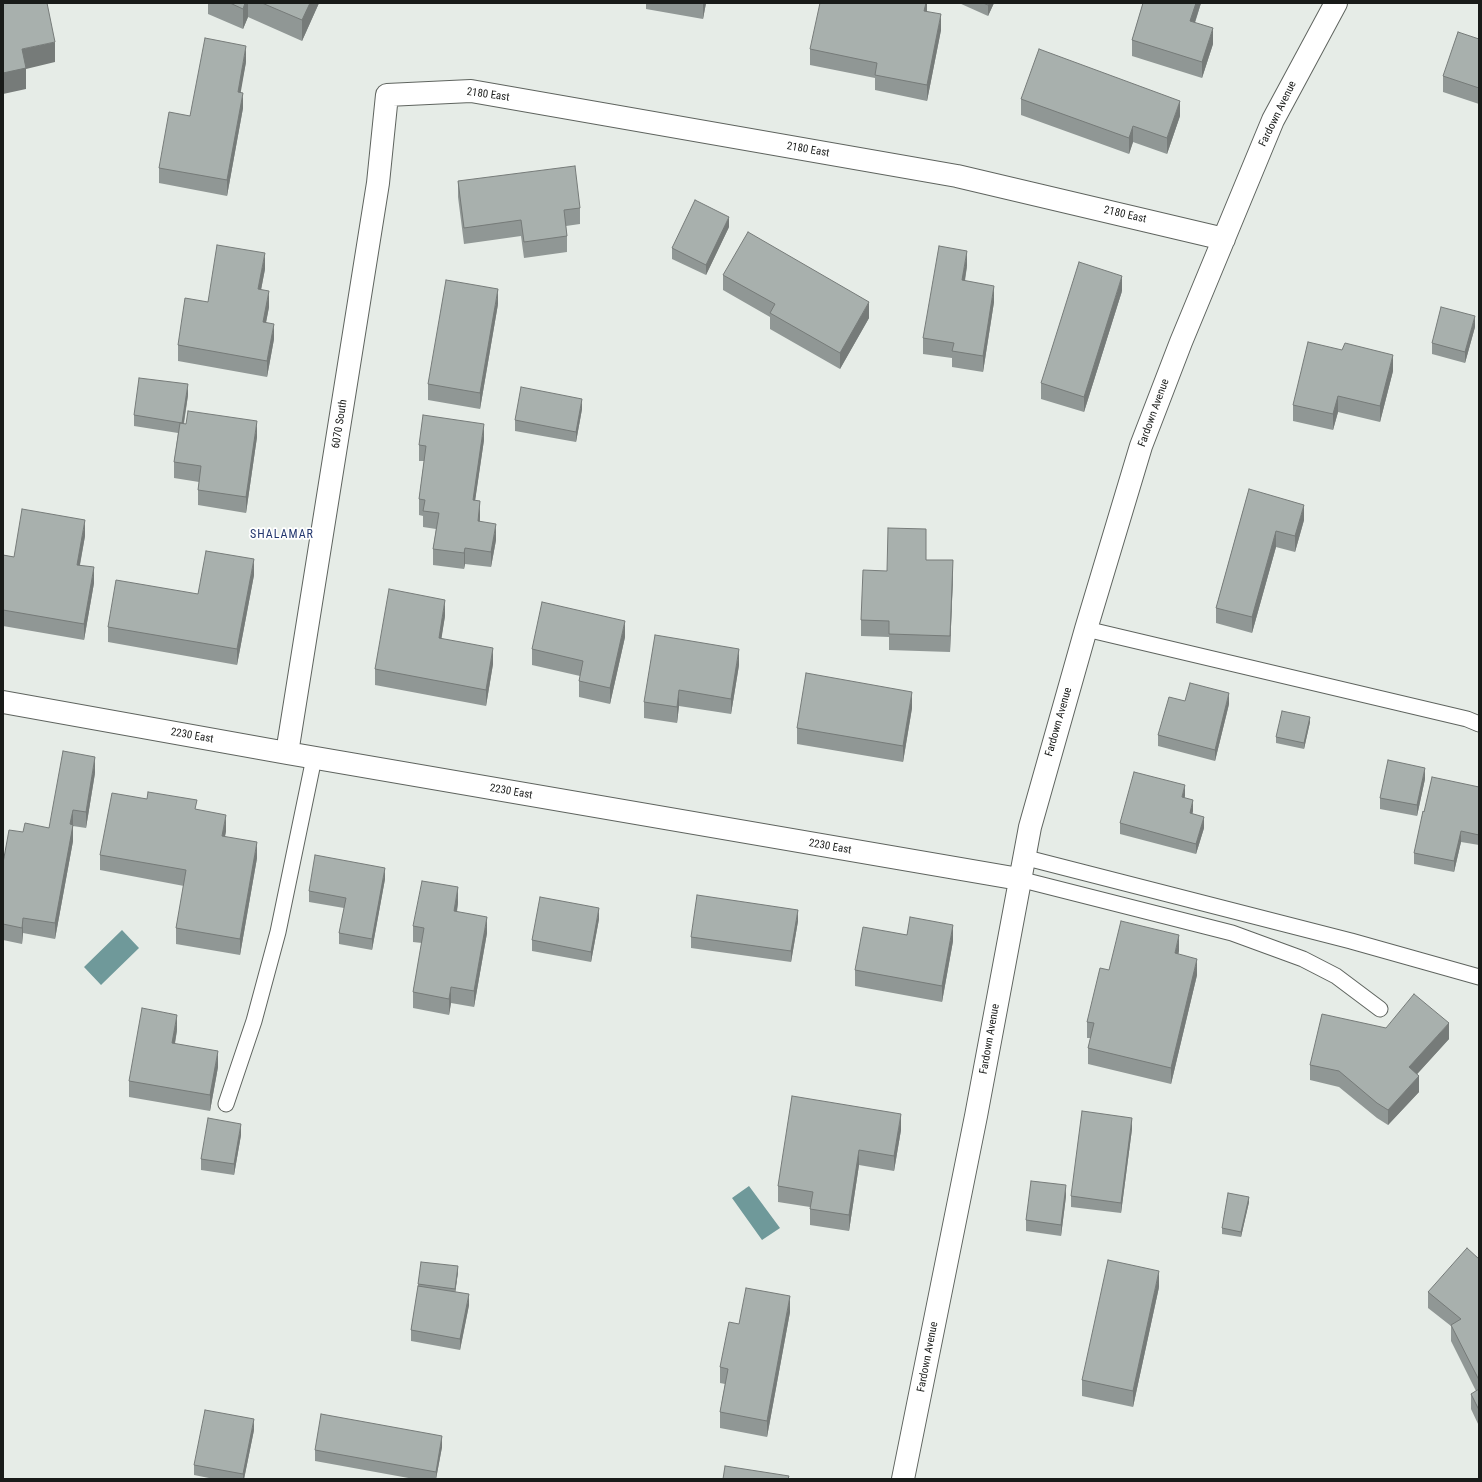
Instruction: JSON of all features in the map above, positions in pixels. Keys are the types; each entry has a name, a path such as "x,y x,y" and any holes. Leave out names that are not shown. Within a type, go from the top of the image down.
{"street":[{"name":"Fardown Avenue","path":"903,1479 976,1116 1023,857 1043,778 1086,629 1142,446 1181,342 1273,120 1336,3"},
{"name":"2180 East","path":"387,95 471,91 957,176 1224,239"},
{"name":"6070 South","path":"287,753 378,183 387,95"},
{"name":"2230 East","path":"3,702 314,758 1019,880"}],"lane":[{"path":"1086,629 1479,724"},
{"path":"226,1104 254,1021 278,932 314,758"},
{"path":"1023,857 1351,940 1479,977"},
{"path":"1019,880 1232,933 1303,960 1336,976 1380,1009"}],"water":[{"path":"122,930 139,948 101,985 84,967"},
{"path":"749,1186 780,1228 762,1240 732,1198"}],"building":[{"path":"3,3 47,3 55,42 22,49 26,68 3,73"},
{"path":"230,3 245,3 243,9"},
{"path":"262,3 310,3 302,20"},
{"path":"820,3 926,3 924,11 941,14 927,85 875,75 877,63 810,49"},
{"path":"1143,3 1196,3 1190,21 1213,28 1202,62 1132,40"},
{"path":"1458,32 1479,39 1479,88 1443,76"},
{"path":"205,38 246,46 238,92 243,93 227,180 159,168 169,112 190,116"},
{"path":"1039,49 1180,101 1167,138 1133,126 1129,138 1021,99"},
{"path":"575,166 580,208 564,210 567,236 524,242 521,220 464,228 458,181"},
{"path":"695,200 729,217 706,265 672,248"},
{"path":"748,232 869,302 840,353 770,313 775,304 723,275"},
{"path":"217,245 265,253 258,289 269,291 263,322 274,324 267,361 178,345 185,298 208,302"},
{"path":"939,246 967,251 962,280 994,286 983,356 952,351 954,343 923,338"},
{"path":"1079,262 1122,276 1084,397 1041,383"},
{"path":"446,280 498,289 480,393 428,384"},
{"path":"1441,307 1475,316 1465,352 1432,343"},
{"path":"1308,342 1342,350 1345,343 1393,355 1380,406 1338,396 1333,414 1293,405"},
{"path":"139,378 188,384 182,423 134,415"},
{"path":"521,387 582,399 576,432 515,420"},
{"path":"188,411 257,421 246,497 198,490 201,466 174,462 180,423 186,424"},
{"path":"423,415 484,424 473,500 480,501 478,521 496,524 491,552 465,548 464,553 433,549 439,513 423,511 425,500 419,499 426,446 419,445"},
{"path":"1249,489 1304,505 1295,536 1276,531 1252,617 1216,608"},
{"path":"22,509 85,520 77,565 94,567 84,624 3,610 3,555 14,557"},
{"path":"888,528 926,529 926,560 953,560 950,636 889,634 889,621 861,620 863,570 887,571"},
{"path":"206,551 254,559 237,649 108,627 116,580 198,594"},
{"path":"389,589 445,600 439,638 493,648 486,690 375,669"},
{"path":"542,602 625,621 610,688 579,681 583,661 532,649"},
{"path":"655,635 739,649 731,699 679,690 677,707 644,702"},
{"path":"806,673 912,692 903,746 797,728"},
{"path":"1190,683 1229,693 1215,750 1158,735 1169,697 1185,701"},
{"path":"1282,711 1310,717 1304,743 1276,737"},
{"path":"63,751 95,757 86,812 73,810 70,824 73,825 55,923 23,918 22,928 3,924 3,863 9,830 23,832 25,823 49,828"},
{"path":"1388,760 1425,768 1417,805 1380,798"},
{"path":"1134,772 1185,785 1182,797 1193,800 1190,813 1204,817 1196,844 1120,823"},
{"path":"1432,777 1479,787 1479,835 1461,831 1454,861 1414,853"},
{"path":"148,792 197,800 195,809 226,815 222,836 257,842 240,939 176,928 186,870 100,855 112,793 147,799"},
{"path":"315,855 385,868 372,939 339,933 346,898 309,891"},
{"path":"422,881 458,887 454,911 487,917 474,991 451,987 449,999 413,992 424,928 413,926"},
{"path":"697,895 798,910 791,951 691,937"},
{"path":"540,897 599,908 591,952 532,940"},
{"path":"910,917 953,925 942,986 855,970 863,927 907,935"},
{"path":"1121,921 1179,935 1175,953 1197,959 1171,1068 1088,1048 1094,1023 1087,1022 1100,968 1109,970"},
{"path":"1414,994 1449,1023 1409,1067 1419,1076 1388,1110 1377,1103 1339,1071 1310,1065 1322,1014 1386,1028"},
{"path":"142,1008 177,1015 172,1043 218,1051 210,1095 129,1081"},
{"path":"792,1096 901,1114 894,1156 859,1150 849,1215 810,1209 813,1192 778,1186"},
{"path":"1082,1111 1132,1118 1121,1203 1071,1196"},
{"path":"208,1118 241,1124 234,1164 201,1159"},
{"path":"1031,1181 1066,1185 1061,1225 1026,1220"},
{"path":"1228,1193 1249,1197 1241,1232 1222,1228"},
{"path":"1467,1248 1479,1259 1479,1380 1451,1325 1461,1319 1428,1292"},
{"path":"1108,1260 1159,1271 1133,1391 1082,1380"},
{"path":"421,1262 458,1266 455,1289 418,1284"},
{"path":"418,1286 469,1294 460,1339 411,1330"},
{"path":"746,1288 790,1296 767,1421 720,1412 728,1369 720,1367 729,1322 739,1324"},
{"path":"1479,1389 1479,1410 1471,1394"},
{"path":"205,1410 254,1419 243,1474 194,1465"},
{"path":"321,1414 442,1436 436,1472 315,1450"},
{"path":"725,1466 789,1476 788,1479 723,1479"}],"district":[{"name":"SHALAMAR","path":"282,535"}]}
